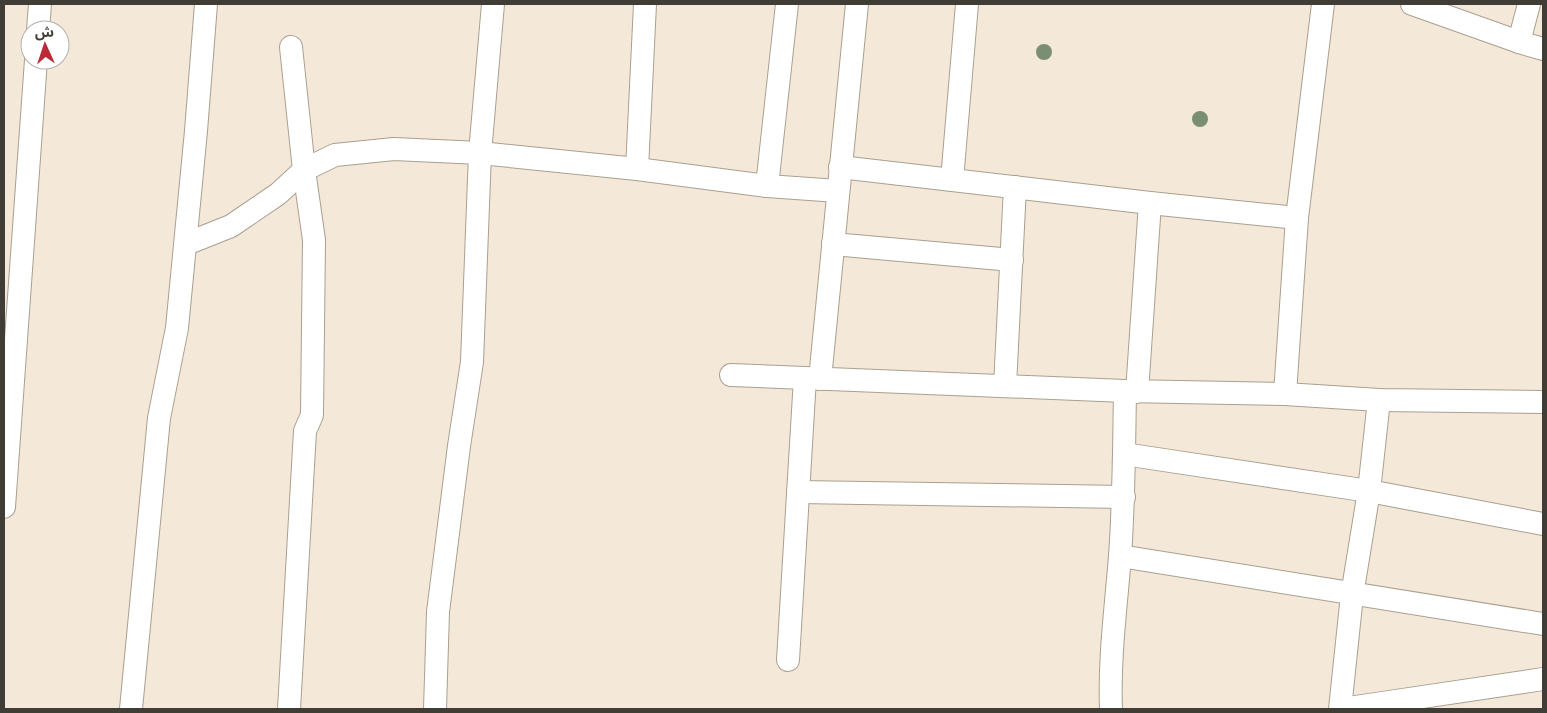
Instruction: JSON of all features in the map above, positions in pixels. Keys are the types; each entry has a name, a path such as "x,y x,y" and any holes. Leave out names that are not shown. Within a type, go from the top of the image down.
{"street":[{"path":"39,20 40,4"},
{"path":"131,709 159,418 177,328 186,244 206,4"},
{"path":"435,709 438,612 459,446 472,362 480,153 493,4"},
{"path":"637,169 645,4"},
{"path":"767,186 787,4"},
{"path":"788,660 798,492 833,244 857,4"},
{"path":"952,180 967,4"},
{"path":"1284,394 1297,218 1323,4"},
{"path":"1412,4 1543,49"},
{"path":"1519,42 1529,4"},
{"path":"289,709 305,432 312,415 314,240 304,170 291,47"},
{"path":"4,507 35,70"},
{"path":"186,244 231,226 278,194 304,170 335,155 394,149 480,153 637,169 767,186 838,191"},
{"path":"840,167 1297,218"},
{"path":"1005,386 1015,187"},
{"path":"1112,709 1110,690 1124,497 1124,454 1150,203"},
{"path":"833,244 1012,260"},
{"path":"731,375 1131,392 1284,394 1380,400 1543,402"},
{"path":"1380,400 1369,491 1352,594 1341,709 1543,679"},
{"path":"1124,454 1369,491 1543,524"},
{"path":"798,492 1124,497"},
{"path":"1120,556 1543,624"}]}
